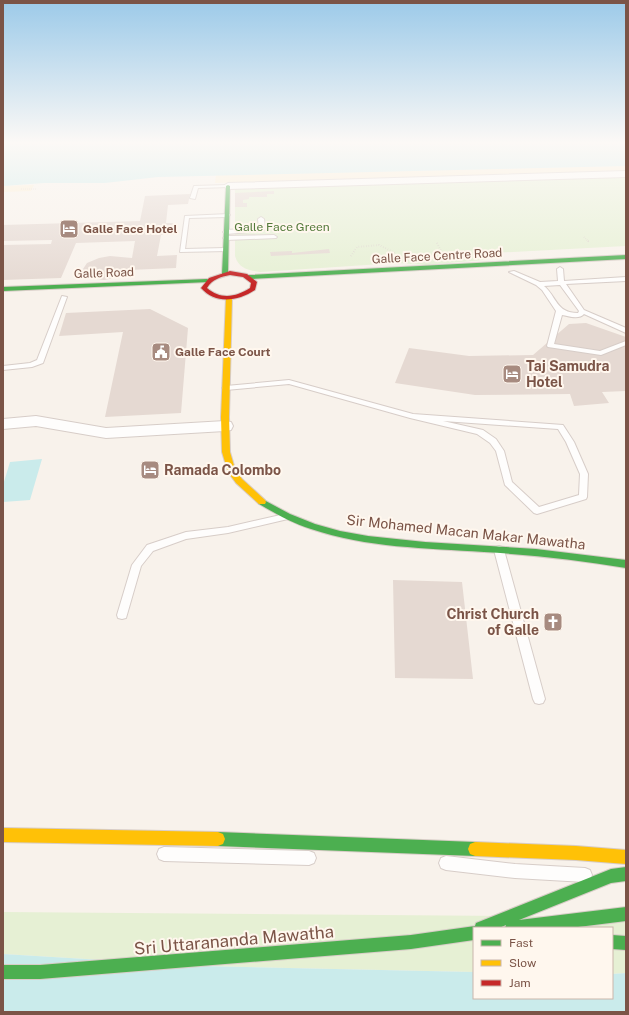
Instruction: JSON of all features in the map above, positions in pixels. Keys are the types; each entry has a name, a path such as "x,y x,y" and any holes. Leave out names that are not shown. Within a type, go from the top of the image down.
{"main road":[{"path":"228,190 224,274 207,281 203,292 215,297 228,298 244,295 257,289 254,282 249,277"},
{"name":"Galle Face Centre Road","path":"224,274 240,274 249,277 626,257"},
{"name":"Galle Face Centre Road","path":"395,279 626,266"},
{"name":"Galle Road","path":"3,289 207,281"},
{"name":"Sir Mohamed Macan Makar Mawatha","path":"228,298 225,426 226,450 231,469 248,490 266,504 286,517 324,531 363,538 430,545 573,556 626,564"},
{"path":"3,835 231,839 576,853 626,857"},
{"path":"484,927 611,876 626,874"},
{"path":"520,927 626,914"},
{"name":"Sri Uttarananda Mawatha","path":"3,972 40,972 411,942 472,933"},
{"path":"613,942 626,943"}],"street":[{"path":"3,424 36,421 106,433 225,426"}],"lane":[{"path":"193,198 195,190"},
{"path":"225,250 182,251 186,217 227,215"},
{"path":"226,235 260,230 262,229 261,219"},
{"path":"226,235 274,236"},
{"path":"560,269 559,274 562,283 582,311 626,331"},
{"path":"512,272 540,284 626,279"},
{"path":"540,284 560,312 571,316 580,316 582,311"},
{"path":"3,368 32,364 40,361 63,297"},
{"path":"560,312 550,346 601,353 626,343"},
{"path":"226,388 288,382 413,416 480,432 493,441 500,451 508,483 537,511 583,497 584,474 570,442 560,427 413,416"},
{"path":"122,616 137,565 150,548 186,536 228,530 286,517"},
{"path":"499,550 538,699"},
{"path":"153,853 319,858"},
{"path":"430,862 515,871 611,876"}],"path":[{"path":"584,237 589,242"},
{"path":"437,243 441,251"},
{"path":"351,256 357,247 379,245 395,253"}],"green space":[{"name":"Galle Face Green","path":"235,190 626,190 626,246 492,253 483,260 426,265 397,263 260,272 244,268 239,264 235,256"},
{"path":"3,912 626,917 626,973 613,974 613,927 473,927 473,972 202,966 3,954"}],"sand":[{"path":"3,190 31,190 31,191 3,192"}],"water":[{"path":"42,459 30,500 3,502 3,485 10,462"},
{"path":"3,954 202,966 473,972 473,999 613,999 613,974 626,973 626,1012 3,1012"}],"building":[{"path":"274,191 274,194 267,194 267,197 249,197 249,199 243,200 243,203 247,203 247,207 235,207 235,193"},
{"path":"190,194 188,204 168,205 166,223 176,223 175,234 161,235 157,256 177,255 176,268 129,270 123,276 104,280 90,278 83,269 87,263 99,258 110,256 132,258 135,241 76,243 61,278 3,280 3,245 51,244 52,240 3,241 3,225 140,221 145,196"},
{"path":"329,249 330,253 271,256 270,252 292,251 292,253"},
{"path":"150,309 188,328 181,413 105,417 123,332 59,336 66,313"},
{"name":"Taj Samudra Hotel","path":"586,323 626,337 626,391 602,392 609,403 574,406 570,394 475,395 395,383 409,348 469,356 533,355 569,324"},
{"path":"393,580 462,582 473,679 395,678"}],"traffic: fast":[{"path":"225,274 228,190"},
{"path":"249,277 626,257"},
{"path":"3,289 207,281"},
{"path":"262,502 287,516 313,527 368,540 536,552 626,564"},
{"path":"218,839 475,849"},
{"path":"484,927 611,876 626,874"},
{"path":"520,927 626,914"},
{"path":"3,972 40,972 411,942 473,933"},
{"path":"613,942 626,943"}],"traffic: slow":[{"path":"229,298 225,417 226,452 231,470 239,481 262,502"},
{"path":"3,835 218,839"},
{"path":"475,849 576,853 626,857"}],"traffic: jam":[{"path":"230,273 245,275 254,282 253,289 241,296 221,298 209,293 204,288 212,279 230,273"}],"place":[{"name":"Galle Face Hotel","path":"69,229"},
{"name":"Galle Face Court","path":"161,352"},
{"name":"Taj Samudra Hotel","path":"512,374"},
{"name":"Ramada Colombo","path":"150,470"},
{"name":"Christ Church of Galle","path":"553,622"}]}
